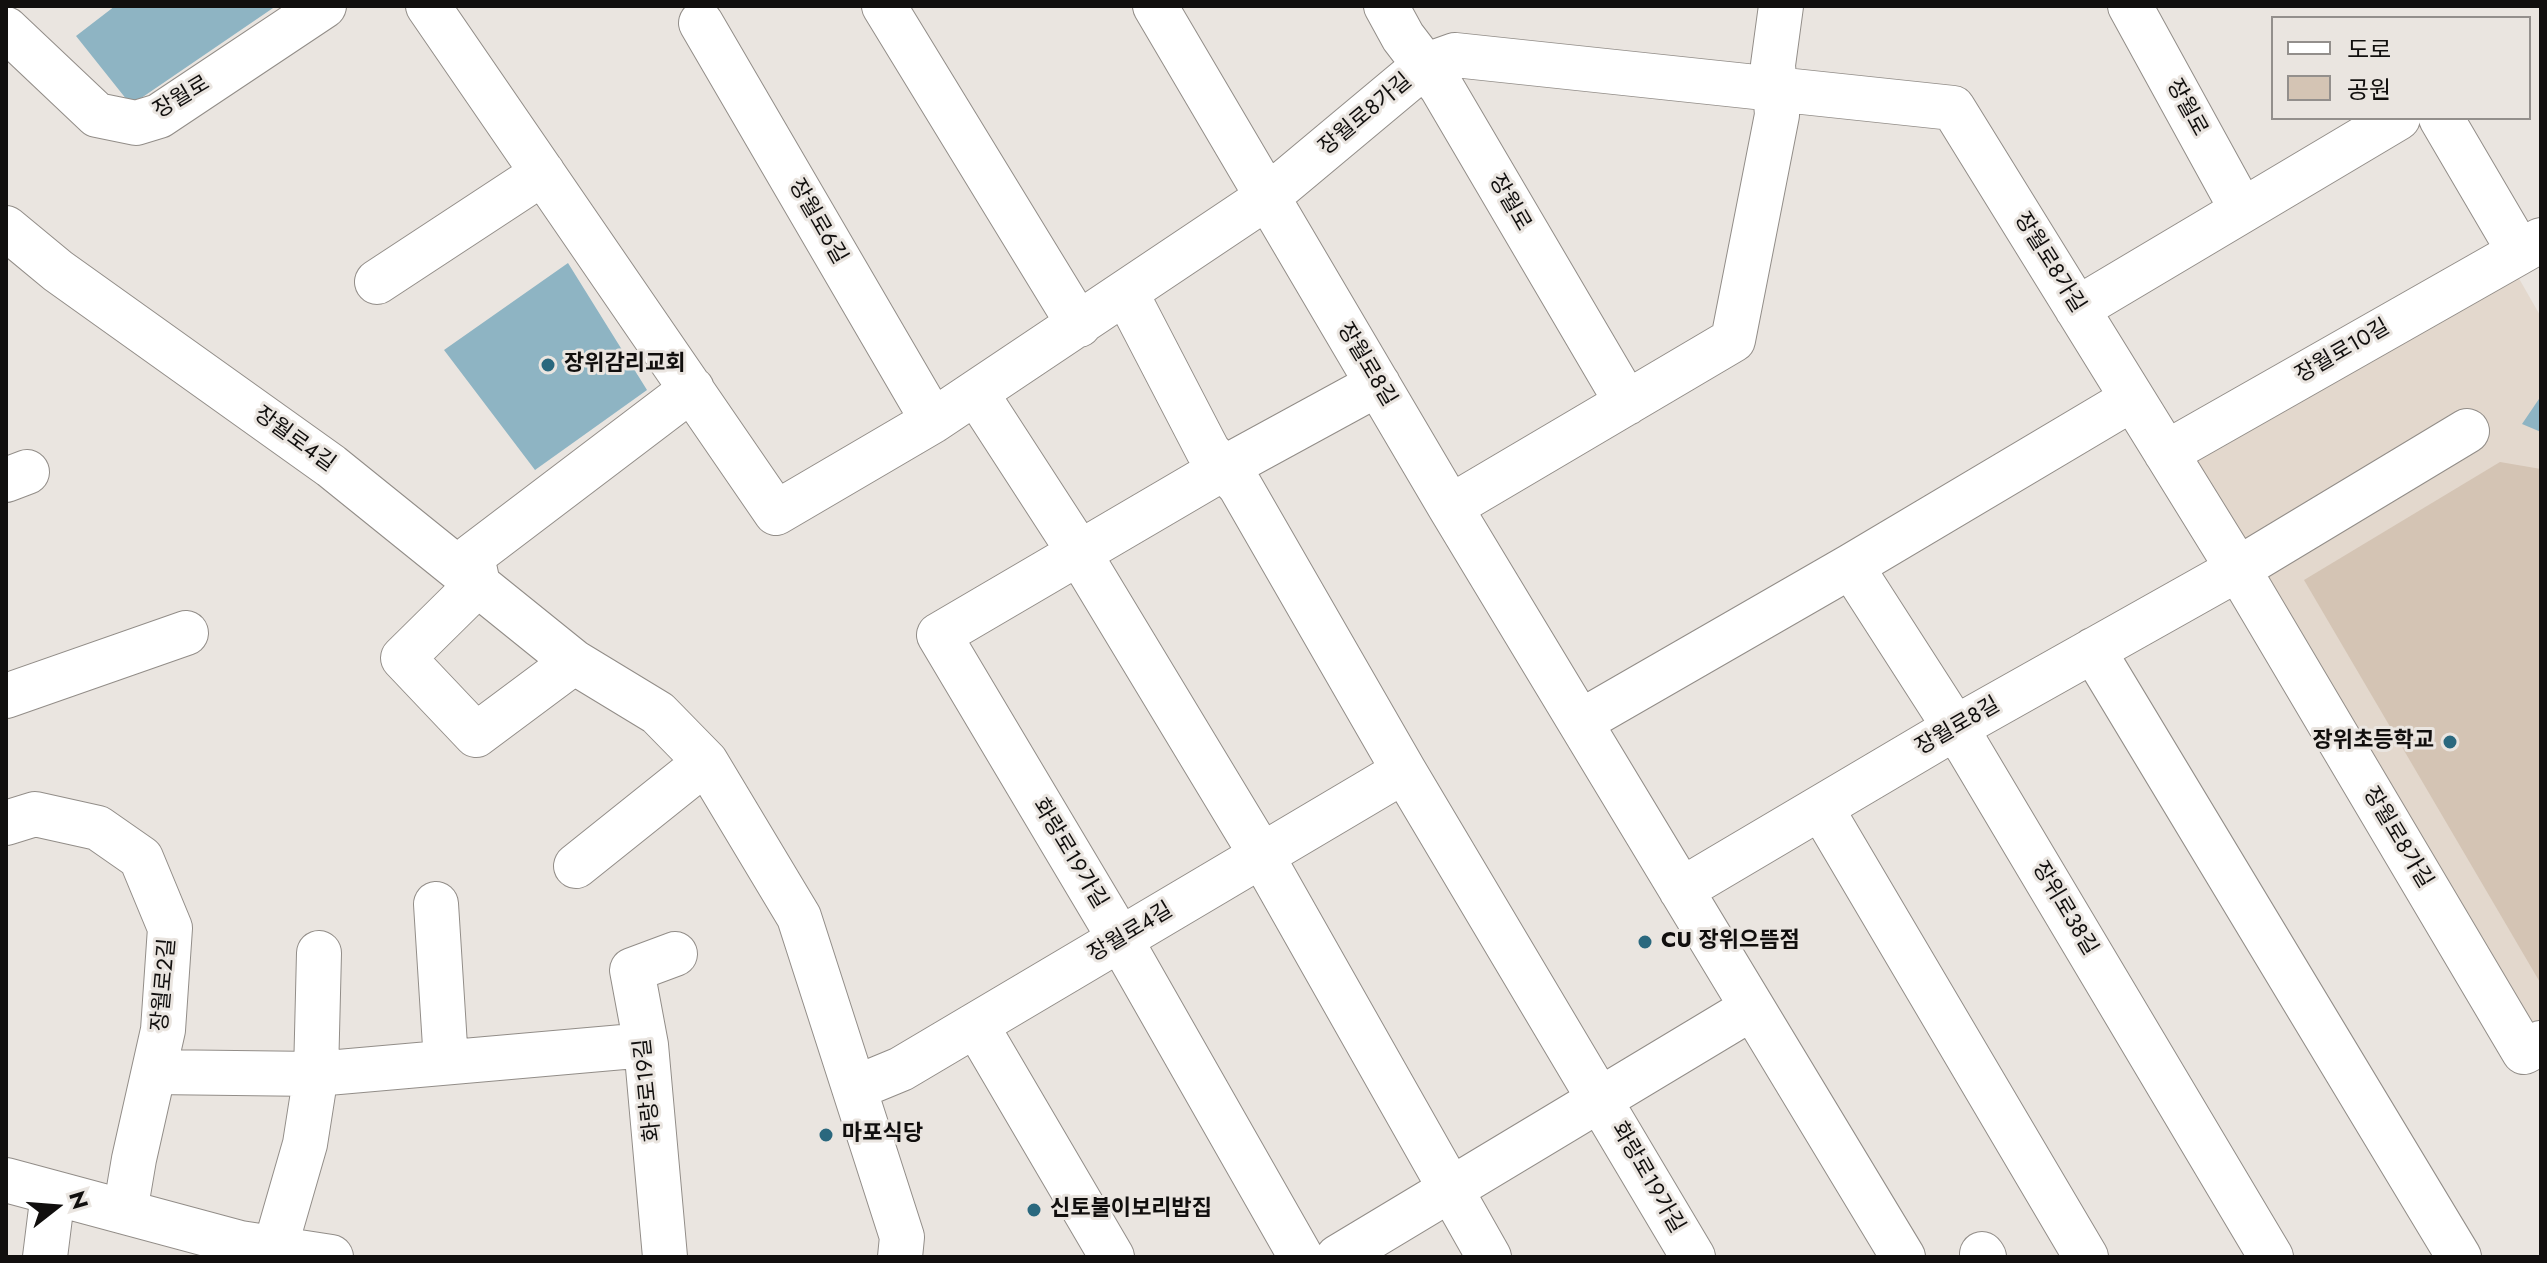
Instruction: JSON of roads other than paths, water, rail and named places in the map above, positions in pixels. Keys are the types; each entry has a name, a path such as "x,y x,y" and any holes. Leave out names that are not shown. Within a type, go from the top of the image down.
{"street":[{"name":"장월로","path":"6,29 97,115 136,123 159,116 324,6"},
{"path":"428,6 776,513 933,421 1266,198"},
{"path":"884,6 1079,325"},
{"name":"장월로8길","path":"1155,6 1450,507 1903,1257"},
{"name":"장월로","path":"1386,6 1403,37 1442,88 1627,403"},
{"path":"1450,507 1733,340 1777,115 1773,65 1781,6"},
{"name":"장월로","path":"2130,6 2242,210"},
{"name":"장월로6길","path":"701,23 933,421"},
{"name":"장월로8가길","path":"1266,198 1424,66 1455,55 1953,108 2533,1048"},
{"path":"2077,309 2395,120"},
{"name":"장월로10길","path":"2166,453 2530,246 2442,120"},
{"path":"377,282 543,173"},
{"name":"장월로4길","path":"6,228 58,271 331,466 574,662 658,713 706,762 799,917 902,1237 900,1257"},
{"name":"화랑로19가길","path":"1126,293 1208,451 1240,486 1404,771 1693,1257"},
{"name":"화랑로19가길","path":"1301,1257 1120,939 939,635 1224,468 1378,384"},
{"path":"574,662 476,735 403,658 478,584 472,556 692,389"},
{"path":"976,393 1080,554 1262,856 1489,1257"},
{"path":"1580,722 2132,399"},
{"name":"장월로8길","path":"1681,890 1955,728 2238,569 2467,431"},
{"name":"장위로38길","path":"1851,566 1955,728 2271,1257"},
{"path":"6,696 186,633"},
{"path":"2093,650 2459,1257"},
{"path":"576,866 706,762"},
{"name":"장월로4길","path":"855,1088 901,1069 1404,771"},
{"path":"1821,808 2086,1257"},
{"name":"장월로2길","path":"6,823 35,814 98,828 141,858 170,928 163,1030 125,1212"},
{"path":"436,904 446,1062"},
{"path":"275,1248 305,1144 316,1074 319,953"},
{"name":"화랑로19길","path":"665,1257 646,1045 632,970 675,954"},
{"name":"화랑로19가길","path":"1338,1257 1752,1008"},
{"path":"976,1025 1112,1257"},
{"path":"154,1072 316,1074 646,1045"},
{"path":"6,1180 125,1212 203,1245 275,1248 331,1257"},
{"path":"45,1257 53,1193"}],"place":[{"name":"장위감리교회","path":"548,365"},
{"name":"장위초등학교","path":"2450,742"},
{"name":"CU 장위으뜸점","path":"1645,942"},
{"name":"마포식당","path":"826,1135"},
{"name":"신토불이보리밥집","path":"1034,1210"}]}
